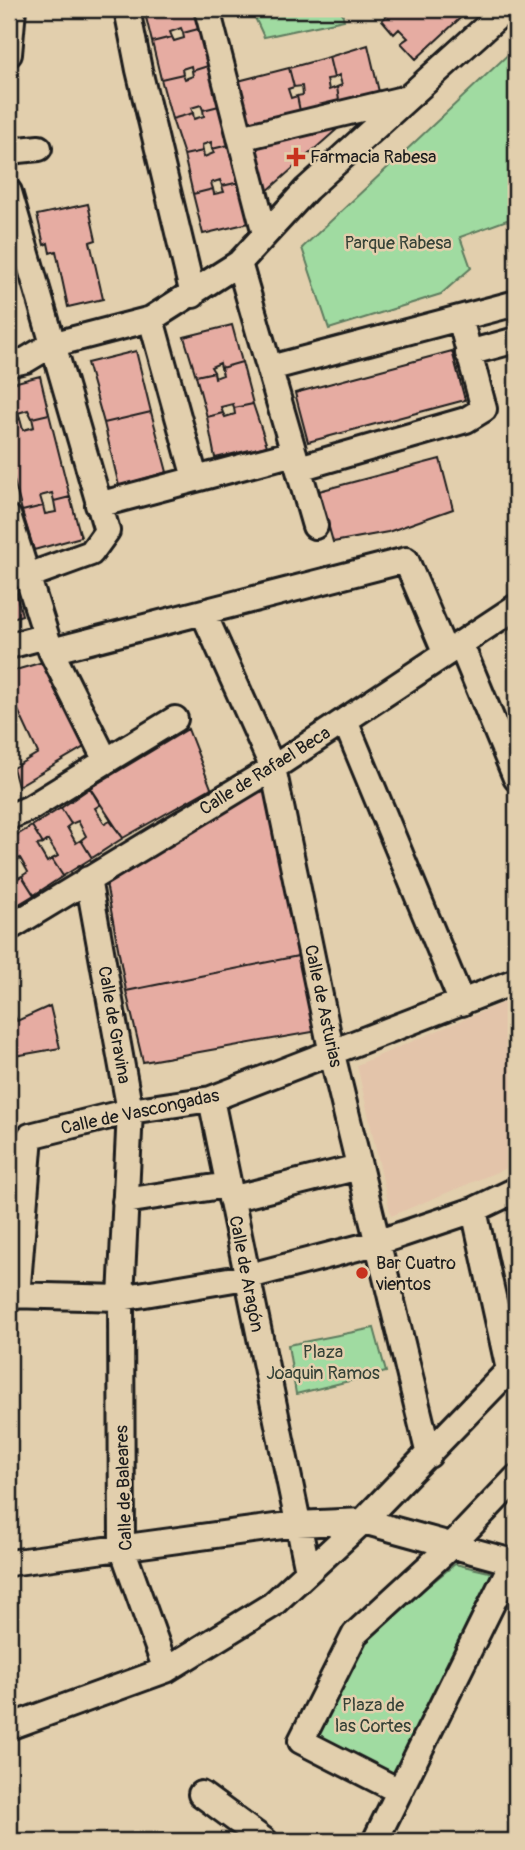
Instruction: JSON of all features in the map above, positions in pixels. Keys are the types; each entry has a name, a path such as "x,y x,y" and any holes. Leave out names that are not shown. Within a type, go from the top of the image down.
{"street":[{"path":"9,54 13,9"},
{"path":"127,9 139,71 193,295"},
{"path":"206,9 265,234"},
{"path":"9,364 26,360 51,345 151,319 193,295 239,263 307,189 506,9"},
{"path":"240,138 408,98"},
{"path":"9,152 39,148"},
{"path":"9,192 51,345 107,531 90,553 25,577"},
{"path":"239,263 315,526"},
{"path":"270,368 516,303"},
{"path":"98,505 195,478 297,460 466,420 484,409 460,318"},
{"path":"151,319 195,478"},
{"path":"468,353 516,340"},
{"path":"9,349 27,344 51,345"},
{"path":"9,518 12,545 48,644 106,761"},
{"path":"9,646 48,644 203,612 407,560 516,778"},
{"name":"Calle de Asturias","path":"203,612 273,768 332,1054 429,1455"},
{"name":"Calle de Rafael Beca","path":"9,928 273,768 453,648 510,619"},
{"path":"9,817 175,719"},
{"path":"345,721 462,1003"},
{"name":"Calle de Gravina","path":"88,879 130,1111 121,1298"},
{"name":"Calle de Vascongadas","path":"13,1295 30,1136 130,1111 211,1099 516,981"},
{"name":"Calle de Aragón","path":"211,1099 308,1572"},
{"path":"125,1201 229,1192 359,1167"},
{"path":"13,1295 121,1298 246,1277 376,1243 474,1209 516,1190"},
{"path":"9,1727 166,1671 272,1605 363,1521 513,1366 474,1209"},
{"name":"Calle de Baleares","path":"121,1298 122,1548 166,1671"},
{"path":"397,1790 301,1741 355,1634 452,1545 516,1478"},
{"path":"9,1563 297,1524 363,1521 514,1563 397,1790 376,1839"},
{"path":"201,1794 265,1841"}],"shaded area":[{"path":"516,997 516,1164 391,1216 357,1065"}],"green space":[{"path":"251,9 341,9 344,20 264,37"},
{"name":"Parque Rabesa","path":"516,47 516,236 507,220 460,237 471,268 441,294 329,329 302,248"},
{"name":"Plaza Joaquin Ramos","path":"374,1328 386,1372 296,1394 288,1345"},
{"name":"Plaza de las Cortes","path":"455,1564 493,1573 393,1776 312,1738 369,1634"}],"building":[{"path":"144,9 197,9 202,28 183,33 181,28 170,32 172,37 152,42"},
{"path":"394,9 470,9 416,59 401,43 408,38 399,29 394,34 382,20"},
{"path":"202,28 211,65 192,71 191,66 182,69 183,74 161,79 152,42 172,37 174,41 184,38 183,33"},
{"path":"368,45 380,96 340,107 337,87 342,85 339,75 334,78 329,57"},
{"path":"329,57 334,78 327,79 329,90 337,87 340,107 301,116 297,96 303,95 302,86 294,87 289,68"},
{"path":"211,65 223,105 203,110 201,105 191,108 193,113 172,119 161,79 183,74 185,79 193,76 192,71"},
{"path":"289,68 294,87 288,89 291,98 297,96 301,116 247,132 234,82"},
{"path":"223,105 233,144 212,149 211,142 202,145 203,151 184,155 172,119 193,113 194,119 204,116 203,110"},
{"path":"352,116 265,193 251,139"},
{"path":"233,144 244,181 222,186 220,180 211,183 213,189 193,194 184,155 203,151 204,157 214,153 212,149"},
{"path":"244,181 253,222 203,234 193,194 213,189 214,194 224,192 222,186"},
{"path":"88,204 96,240 90,242 103,299 68,307 56,251 50,253 48,243 44,245 37,215"},
{"path":"232,325 242,362 221,368 220,363 211,367 214,372 196,376 184,337"},
{"path":"136,351 151,412 104,423 87,363"},
{"path":"452,351 465,400 308,442 295,393"},
{"path":"242,362 253,404 234,408 233,404 221,407 223,413 207,417 196,376 214,372 215,378 223,375 221,368"},
{"path":"40,376 49,414 32,418 28,410 18,413 20,419 9,422 9,384"},
{"path":"253,404 267,446 215,458 207,417 223,413 225,417 235,414 234,408"},
{"path":"151,412 167,472 119,486 104,423"},
{"path":"49,414 70,497 54,501 52,493 40,496 43,506 22,511 9,461 9,422 20,419 23,430 34,427 32,418"},
{"path":"440,459 453,509 388,532 333,542 319,491"},
{"path":"70,497 81,537 34,550 22,511 43,506 45,514 56,512 54,501"},
{"path":"9,568 22,615 9,619"},
{"path":"43,662 84,747 18,786 13,768 38,753 18,710 9,700 9,672"},
{"path":"188,729 211,788 123,838 90,788"},
{"path":"90,788 100,805 95,808 105,824 110,821 123,838 92,858 81,840 86,836 78,821 71,824 61,808"},
{"path":"259,791 272,796 303,955 126,991 106,883"},
{"path":"61,808 71,824 67,827 76,843 81,840 92,858 63,876 52,859 58,856 48,840 43,844 32,826"},
{"path":"32,826 43,844 37,845 47,862 52,859 63,876 34,895 22,876 28,872 20,858 13,863 9,856 9,840"},
{"path":"9,866 18,878 22,876 34,895 9,910"},
{"path":"303,955 318,1031 143,1062 126,991"},
{"path":"50,1006 60,1048 9,1057 9,1011 11,1009 17,1021"}],"place":[{"name":"Farmacia Rabesa","path":"296,157"},
{"name":"Bar Cuatro vientos","path":"362,1273"}]}
